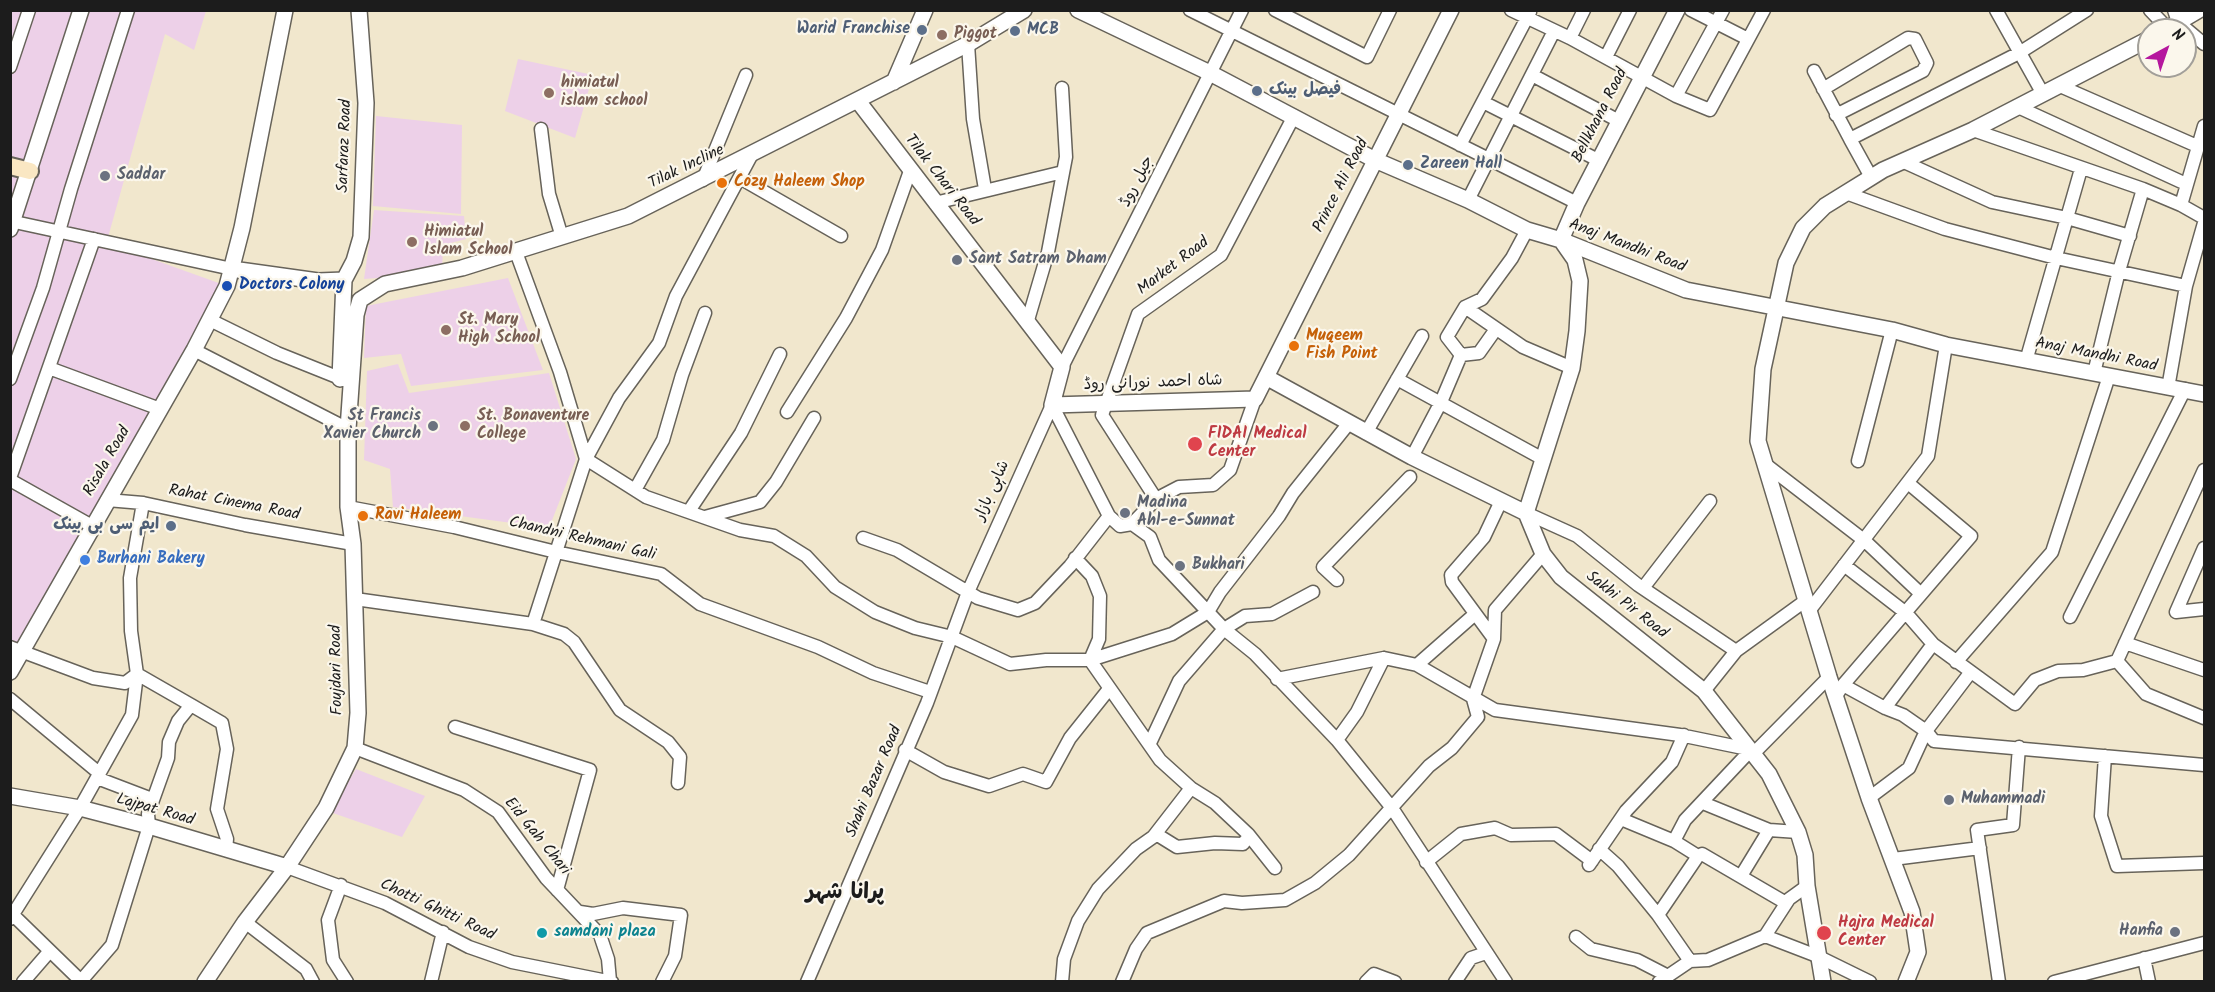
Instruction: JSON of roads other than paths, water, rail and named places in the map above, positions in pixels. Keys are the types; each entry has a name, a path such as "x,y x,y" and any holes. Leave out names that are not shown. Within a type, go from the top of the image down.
{"main road":[{"path":"10,166 30,171"}],"street":[{"path":"10,67 28,10"},
{"path":"81,10 11,224 60,230 232,268 318,281 344,280 345,381 277,354 210,320"},
{"path":"10,379 43,288 128,10"},
{"name":"Risala Road","path":"10,672 16,649 92,526 194,350 210,320 232,268 285,10"},
{"name":"Sarfaraz Road","path":"344,280 354,261 361,237 366,103 359,10"},
{"path":"894,82 926,10"},
{"name":"Tilak Incline","path":"356,315 360,300 385,284 462,268 628,216 751,156 968,44 1024,10"},
{"name":"Anaj Mandhi Road","path":"1078,10 1210,73 1375,160 1468,200 1527,230 1561,240 1686,290 1892,330 1946,345 2205,394"},
{"path":"1190,10 1576,203"},
{"name":"جیل روڈ","path":"1062,367 1242,10"},
{"path":"1275,10 1367,57 1390,10"},
{"name":"Prince Ali Road","path":"1256,399 1451,10"},
{"path":"1511,10 1529,14 1554,31 1606,57 1641,78 1710,110 1764,10"},
{"path":"1570,38 1584,10"},
{"path":"1606,57 1630,10"},
{"name":"Bellkhana Road","path":"1561,240 1576,203 1677,10"},
{"path":"1691,10 1748,39"},
{"path":"1677,96 1722,10"},
{"path":"1996,10 2043,94"},
{"path":"1850,139 2019,53 2087,10"},
{"path":"2150,10 2163,18"},
{"path":"2182,18 2199,10"},
{"path":"1460,145 1529,14"},
{"path":"1468,200 1554,31"},
{"path":"1823,89 1908,38 1915,39 1927,63 1923,71 1836,114"},
{"path":"968,44 973,119 985,189"},
{"path":"1906,981 1918,952 1912,912 1869,798 1836,686 1807,606 1758,441 1763,369 1775,306 1786,263 1803,228 1825,206 1871,177 1973,130 2137,45"},
{"path":"1814,71 1871,177"},
{"path":"703,180 746,75"},
{"path":"1532,75 1619,121"},
{"path":"2060,86 2197,146"},
{"path":"1028,320 1048,252 1066,157 1062,88"},
{"name":"Tilak Chari Road","path":"858,101 1062,367"},
{"path":"1483,102 1600,160"},
{"path":"2018,107 2186,183"},
{"name":"Market Road","path":"1104,410 1138,315 1221,255 1294,116"},
{"path":"2181,205 2197,146 2205,126"},
{"path":"541,129 549,194 562,237"},
{"path":"1973,130 2143,189 2205,218"},
{"path":"533,624 586,459 619,398 659,342 676,296 751,156"},
{"path":"1904,162 1992,202 2067,218 2130,237"},
{"path":"2026,361 2081,169"},
{"path":"787,412 846,318 882,250 910,171"},
{"path":"935,203 985,189 1063,172"},
{"path":"740,178 841,236"},
{"path":"1956,662 2052,552 2101,374 2119,271 2143,189"},
{"path":"1846,192 1946,229 2056,258 2186,286"},
{"path":"2168,388 2186,286 2205,223"},
{"path":"1461,355 1447,337 1465,307 1482,299 1512,258 1527,230"},
{"path":"92,526 10,479 94,239"},
{"path":"1526,513 1572,368 1580,281 1575,260 1561,240"},
{"path":"516,252 560,372 586,459 646,497 740,530 774,536 806,556 835,587 875,612 915,628 952,637 1010,664 1046,660 1090,660 1172,634 1208,612 1220,592 1274,524 1293,493 1349,423"},
{"path":"1465,307 1523,347 1572,368"},
{"path":"635,490 663,440 682,375 705,314"},
{"name":"Foujdari Road","path":"205,981 245,921 287,867 326,808 355,748 358,713 355,599 353,544 348,507 348,429 345,381 356,315"},
{"path":"1461,355 1479,353 1496,328"},
{"path":"1858,461 1892,330"},
{"path":"1366,433 1422,336"},
{"path":"1704,691 1736,651 1807,606 1865,541 1928,456 1946,345"},
{"path":"194,350 348,429"},
{"path":"689,511 741,433 780,354"},
{"path":"1412,457 1441,402 1461,355"},
{"path":"1062,367 1052,405 1109,516 1120,526 1132,524 1156,499 1179,487 1214,485 1230,470 1256,399"},
{"path":"49,368 160,409"},
{"path":"1266,378 1412,457 1577,536 1643,588 1719,642 1736,651"},
{"path":"1397,379 1543,459"},
{"path":"2070,617 2185,389"},
{"name":"شاہ احمد نورانی روڈ","path":"1052,405 1104,410 1256,399"},
{"name":"شاہی بازار","path":"968,592 1052,405"},
{"path":"1104,410 1156,499"},
{"path":"705,517 759,502 776,482 814,418"},
{"path":"1765,464 1865,541 1921,594"},
{"path":"1844,566 1906,613 1933,644 2015,704 2035,680 2058,670 2083,670 2117,661 2205,470"},
{"path":"1336,580 1323,567 1410,477"},
{"path":"1674,841 1685,820 1750,751 1836,686 1906,613 1971,536 1908,483"},
{"name":"Rahat Cinema Road","path":"107,500 143,502 245,525 353,544"},
{"path":"1494,639 1475,614 1451,575 1484,537 1501,501"},
{"path":"1643,588 1710,501"},
{"path":"143,502 130,578 131,632 137,674 132,715 80,808 12,915 81,981 112,945 149,826 148,814 168,758 169,742 178,721 190,705"},
{"name":"Chandni Rehmani Gali","path":"348,507 454,527 661,574 700,604 818,647 873,673 930,693"},
{"name":"Sakhi Pir Road","path":"1526,513 1543,554 1561,577 1704,691 1769,774 1798,832 1805,855 1807,886 1823,981"},
{"path":"862,538 897,550 978,598 1018,610 1035,603 1076,558 1109,516"},
{"path":"1132,524 1150,537 1159,560 1224,629 1255,654 1337,740 1392,808 1506,981"},
{"path":"2205,548 2176,612 2205,609"},
{"path":"1122,981 1136,949 1147,933 1224,901 1242,903 1285,900 1315,883 1349,855 1429,766 1452,748 1478,717 1473,699 1494,639 1494,610 1543,554"},
{"path":"1076,558 1092,576 1100,596 1099,639 1090,660"},
{"name":"Shahi Bazar Road","path":"807,981 930,693 968,592"},
{"path":"1150,743 1179,681 1224,629 1245,616 1272,614 1313,592"},
{"path":"355,599 533,624 564,634 574,642 620,710 668,742 680,757 678,783"},
{"path":"1417,665 1475,614"},
{"path":"1885,708 1933,644"},
{"path":"2125,644 2205,670"},
{"path":"16,649 93,678 125,682 137,674"},
{"path":"1277,679 1384,658 1417,665 1495,710 1684,735 1750,751"},
{"path":"1337,740 1357,712 1384,658"},
{"path":"1090,660 1108,689 1150,743 1160,760 1191,788 1215,803 1250,836 1275,868"},
{"path":"2117,661 2146,694 2205,718"},
{"path":"1869,798 1909,768 1926,731 1970,673"},
{"path":"137,674 222,723 226,749 217,809 227,839 226,850"},
{"path":"1836,686 1902,715 1926,731 1934,741 2205,765"},
{"path":"905,750 944,772 989,786 1023,774 1046,782 1070,738 1108,689"},
{"path":"10,699 98,775 152,799"},
{"path":"455,727 590,770 558,890"},
{"path":"1426,862 1461,834 1495,828 1511,835 1556,834 1590,863 1621,819 1672,762 1684,735"},
{"path":"1999,981 1977,830 2013,825 2019,747"},
{"name":"Eid Gah Chari","path":"355,748 482,799 498,812 558,890 600,935 608,959 611,981"},
{"path":"2105,756 2101,816 2117,866 2205,863"},
{"path":"1062,981 1064,959 1078,921 1093,897 1113,871 1156,834 1191,788"},
{"name":"Lajpat Road","path":"10,796 80,808 287,867"},
{"path":"1703,803 1769,830 1798,832"},
{"path":"1621,819 1674,841 1698,855 1709,856 1786,903"},
{"path":"1741,876 1769,830"},
{"path":"1156,834 1177,847 1243,843 1250,836"},
{"path":"1893,859 1980,848"},
{"path":"1599,849 1618,866 1658,915 1690,961"},
{"path":"1658,915 1698,855"},
{"name":"Chotti Ghitti Road","path":"287,867 385,903 480,951 513,962 586,979 611,981"},
{"path":"341,885 328,920 333,960 347,981"},
{"path":"1576,937 1591,949 1637,960 1663,980 1690,961 1708,960 1765,936 1786,903 1807,886"},
{"path":"580,912 593,914 623,908 681,915 675,956 662,981"},
{"path":"245,921 306,969 313,981"},
{"path":"432,981 443,932"},
{"path":"1765,936 1817,956 1870,981"},
{"path":"2061,981 2205,943"},
{"path":"22,981 50,952"},
{"path":"1455,981 1471,958 1486,953"},
{"path":"2144,958 2149,981"},
{"path":"1366,981 1374,974 1395,981"},
{"path":"556,981 572,975"}],"place":[{"name":"Warid Franchise","path":"922,30"},
{"name":"MCB","path":"1015,31"},
{"name":"Piggot","path":"942,35"},
{"name":"فیصل بینک","path":"1257,91"},
{"name":"himiatul islam school","path":"549,93"},
{"name":"Zareen Hall","path":"1408,165"},
{"name":"Saddar","path":"105,176"},
{"name":"Cozy Haleem Shop","path":"722,183"},
{"name":"Himiatul Islam School","path":"412,242"},
{"name":"Sant Satram Dham","path":"957,260"},
{"name":"Doctors Colony","path":"227,286"},
{"name":"St. Mary High School","path":"446,330"},
{"name":"Muqeem Fish Point","path":"1294,346"},
{"name":"St Francis Xavier Church","path":"433,426"},
{"name":"St. Bonaventure College","path":"465,426"},
{"name":"FIDAI Medical Center","path":"1195,444"},
{"name":"Madina Ahl-e-Sunnat","path":"1125,513"},
{"name":"Ravi Haleem","path":"363,516"},
{"name":"ایم سی بی بینک","path":"171,526"},
{"name":"Burhani Bakery","path":"85,560"},
{"name":"Bukhari","path":"1180,566"},
{"name":"Muhammadi","path":"1949,800"},
{"name":"Hanfia","path":"2175,932"},
{"name":"samdani plaza","path":"542,933"},
{"name":"Hajra Medical Center","path":"1824,933"}],"district":[{"name":"پرانا شہر","path":"845,894"}]}
